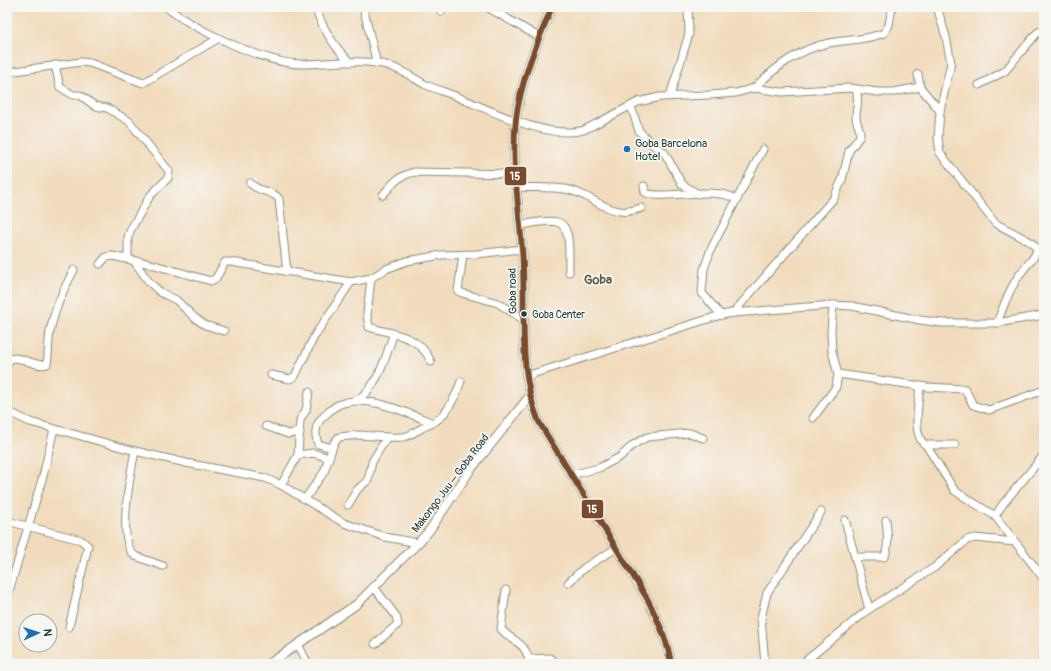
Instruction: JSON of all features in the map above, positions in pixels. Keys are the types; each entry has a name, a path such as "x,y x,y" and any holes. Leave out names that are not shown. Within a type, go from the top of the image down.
{"street":[{"path":"166,7 175,15 220,38 280,61 299,64 350,62 387,65 402,71 424,84 543,130 576,133 650,98 736,93 754,88 782,92 836,88 894,92 920,87"},
{"path":"315,7 325,32 337,50 350,62"},
{"path":"363,7 377,64"},
{"path":"487,7 539,37"},
{"name":"Goba road","path":"552,7 539,37 521,90 516,120 526,376 530,397 539,422 615,549 648,600 670,649 671,664"},
{"path":"670,96 689,34 688,7"},
{"path":"754,88 771,72 787,61 817,46 865,39 884,33 889,25 892,7"},
{"path":"937,7 946,37 951,63 940,111 938,145 940,153 995,223 1040,247 1034,258 1022,270 1013,286 997,323"},
{"path":"979,85 1005,71 1037,33 1044,29"},
{"path":"15,71 81,62 90,63 143,83 220,38"},
{"path":"55,66 60,86 74,95 80,95 95,106 107,108 129,121 169,171 168,178 150,196 131,229 128,242 131,260 149,282 160,292 179,302 195,318 205,325 224,331"},
{"path":"918,74 920,87 928,99 940,111"},
{"path":"732,313 834,198 842,180 849,151 860,136 859,124 856,118 858,105 856,89"},
{"path":"631,106 639,131 653,145 664,152 682,184 698,194"},
{"path":"721,315 704,298 702,293 702,282 711,249 763,149"},
{"path":"383,195 401,175 414,172 517,174"},
{"path":"250,183 256,189 274,194 279,199 287,272"},
{"path":"644,186 645,192 652,197 677,194 729,194 737,200"},
{"path":"518,187 565,189 615,211 626,212 641,208"},
{"path":"520,225 556,221 563,224 568,232 569,272"},
{"path":"100,264 106,258 112,256 211,281 216,278 225,262 242,263 351,282 371,278 386,269 407,261 442,255 463,255 522,249"},
{"path":"463,255 458,291 462,294 498,303 524,320"},
{"path":"7,365 10,359 15,358 40,365 46,364 50,331 56,308 74,270"},
{"path":"371,278 367,314 369,327 393,335 409,338 417,342 428,354 432,362"},
{"path":"271,375 290,379 295,376 315,335 351,282"},
{"path":"813,418 836,387 838,374 832,350 831,332 833,305"},
{"path":"526,376 721,315 732,313 833,305 852,306 942,323 997,323 1044,314"},
{"path":"355,401 365,394 377,376 393,335"},
{"path":"838,374 920,386 965,389 973,404 989,410 1044,390"},
{"path":"305,499 324,472 332,448 338,437 346,435 402,438 412,435 441,417 450,405 461,381"},
{"path":"920,386 918,431 920,439 926,444 955,491 995,516 1044,579"},
{"path":"281,485 298,455 300,420 306,410 309,392"},
{"name":"Makongo Juu – Goba Road","path":"269,664 356,604 418,543 429,531 471,469 530,397"},
{"path":"332,448 318,444 315,438 316,427 322,418 338,405 355,401 379,403 433,423"},
{"path":"7,411 30,422 135,450 186,463 252,475 281,485 344,523 374,534 418,543"},
{"path":"266,426 288,434 300,432"},
{"path":"7,598 43,476 54,428"},
{"path":"571,475 585,473 610,463 647,437 690,433 703,438"},
{"path":"348,505 357,490 368,480 372,462 387,438"},
{"path":"926,444 955,445"},
{"path":"135,450 125,504 128,543 132,554 135,556 163,566"},
{"path":"298,455 313,452 329,458"},
{"path":"995,516 1003,504 1044,455"},
{"path":"765,664 761,618 766,593 821,512"},
{"path":"845,520 869,609"},
{"path":"855,557 884,557 886,554 887,544 886,520"},
{"path":"7,521 81,540 88,546 69,627"},
{"path":"802,664 869,609 928,571 970,539 981,538 1015,542"},
{"path":"568,583 584,568 615,549"},
{"path":"374,587 396,616 398,624 375,644"},
{"path":"506,590 501,629 518,641 527,652 529,661 550,658 558,664"},
{"path":"298,644 308,664"},
{"path":"802,664 824,662 832,664"}],"transit line":[{"name":"15","path":"552,7 535,48 526,75 518,104 516,119 514,151 522,249 524,337 527,380 539,422 648,600 665,639 671,664"}],"place":[{"name":"Goba Barcelona Hotel","path":"627,149"},
{"name":"Goba Center","path":"524,314"}],"district":[{"name":"Goba","path":"598,279"}]}
